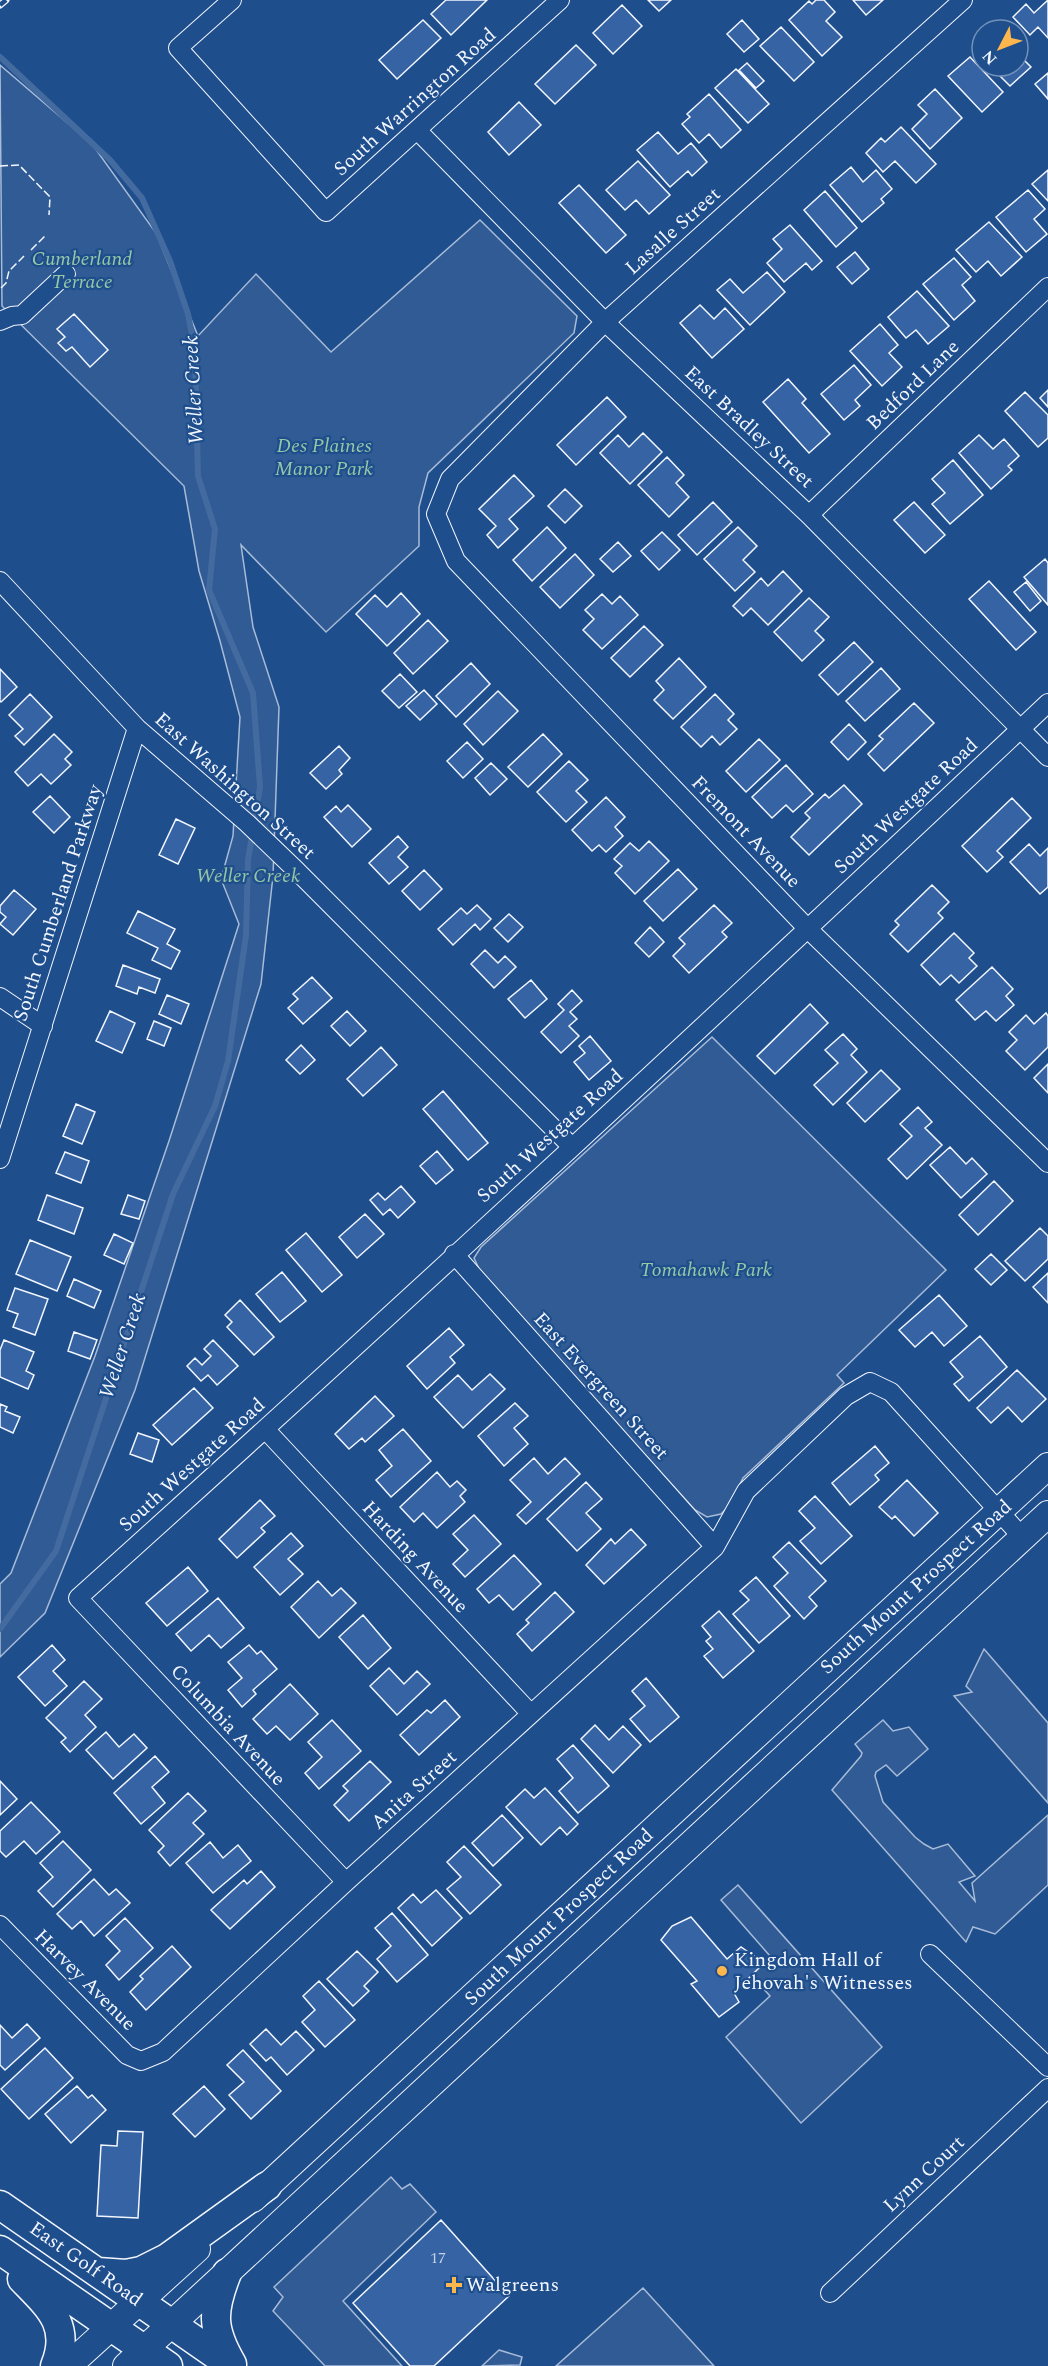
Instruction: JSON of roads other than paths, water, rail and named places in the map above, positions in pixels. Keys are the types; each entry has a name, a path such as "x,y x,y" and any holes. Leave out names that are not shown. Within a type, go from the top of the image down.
{"main road":[{"name":"South Mount Prospect Road","path":"68,2366 267,2186 999,1511 1045,1475"},
{"name":"South Mount Prospect Road","path":"135,2358 1048,1514"},
{"path":"98,2272 126,2274 141,2271 167,2258 267,2186"},
{"name":"East Golf Road","path":"0,2205 232,2366"},
{"name":"East Golf Road","path":"0,2250 111,2327 135,2358 168,2366"},
{"path":"0,2256 56,2317 61,2331 61,2345 56,2366"},
{"path":"227,2273 216,2304 215,2326 221,2346 232,2366"}],"street":[{"name":"South Warrington Road","path":"232,0 178,48 326,212 560,0"},
{"name":"Lasalle Street","path":"436,514 450,479 605,322 963,0"},
{"name":"East Bradley Street","path":"417,130 605,322 809,515 1048,757"},
{"path":"0,321 22,315 66,273"},
{"name":"Bedford Lane","path":"809,515 1048,287"},
{"name":"Fremont Avenue","path":"436,514 456,561 808,929 1048,1163"},
{"name":"East Washington Street","path":"0,581 137,728 247,823 297,871 572,1148"},
{"name":"South Westgate Road","path":"78,1598 572,1148 1048,704"},
{"name":"South Cumberland Parkway","path":"0,1159 137,728"},
{"path":"0,997 43,1026"},
{"name":"East Evergreen Street","path":"454,1254 715,1547"},
{"name":"Anita Street","path":"141,2061 163,2052 346,1882 715,1547 746,1491 846,1396 870,1382 891,1392 999,1511"},
{"name":"Harding Avenue","path":"266,1429 531,1714"},
{"path":"999,1511 1023,1538"},
{"name":"Columbia Avenue","path":"78,1598 346,1882"},
{"name":"Harvey Avenue","path":"0,1925 128,2055 141,2061"},
{"path":"930,1954 1048,2067"},
{"name":"Lynn Court","path":"830,2293 1048,2088"}],"waterway":[{"name":"Weller Creek","path":"0,57 110,160 142,198 170,261 188,314 195,351 198,476 215,529 209,590 253,693 260,787 248,860 246,935 228,1061 215,1106 173,1194 56,1551 0,1629"}],"railway":[{"path":"0,5 6,0"}],"place":[{"name":"Kingdom Hall of Jehovah's Witnesses","path":"722,1971"},
{"name":"Walgreens","path":"454,2285"}],"park label":[{"name":"Cumberland Terrace","path":"82,270"},
{"name":"Des Plaines Manor Park","path":"324,458"},
{"name":"Tomahawk Park","path":"706,1270"}]}
